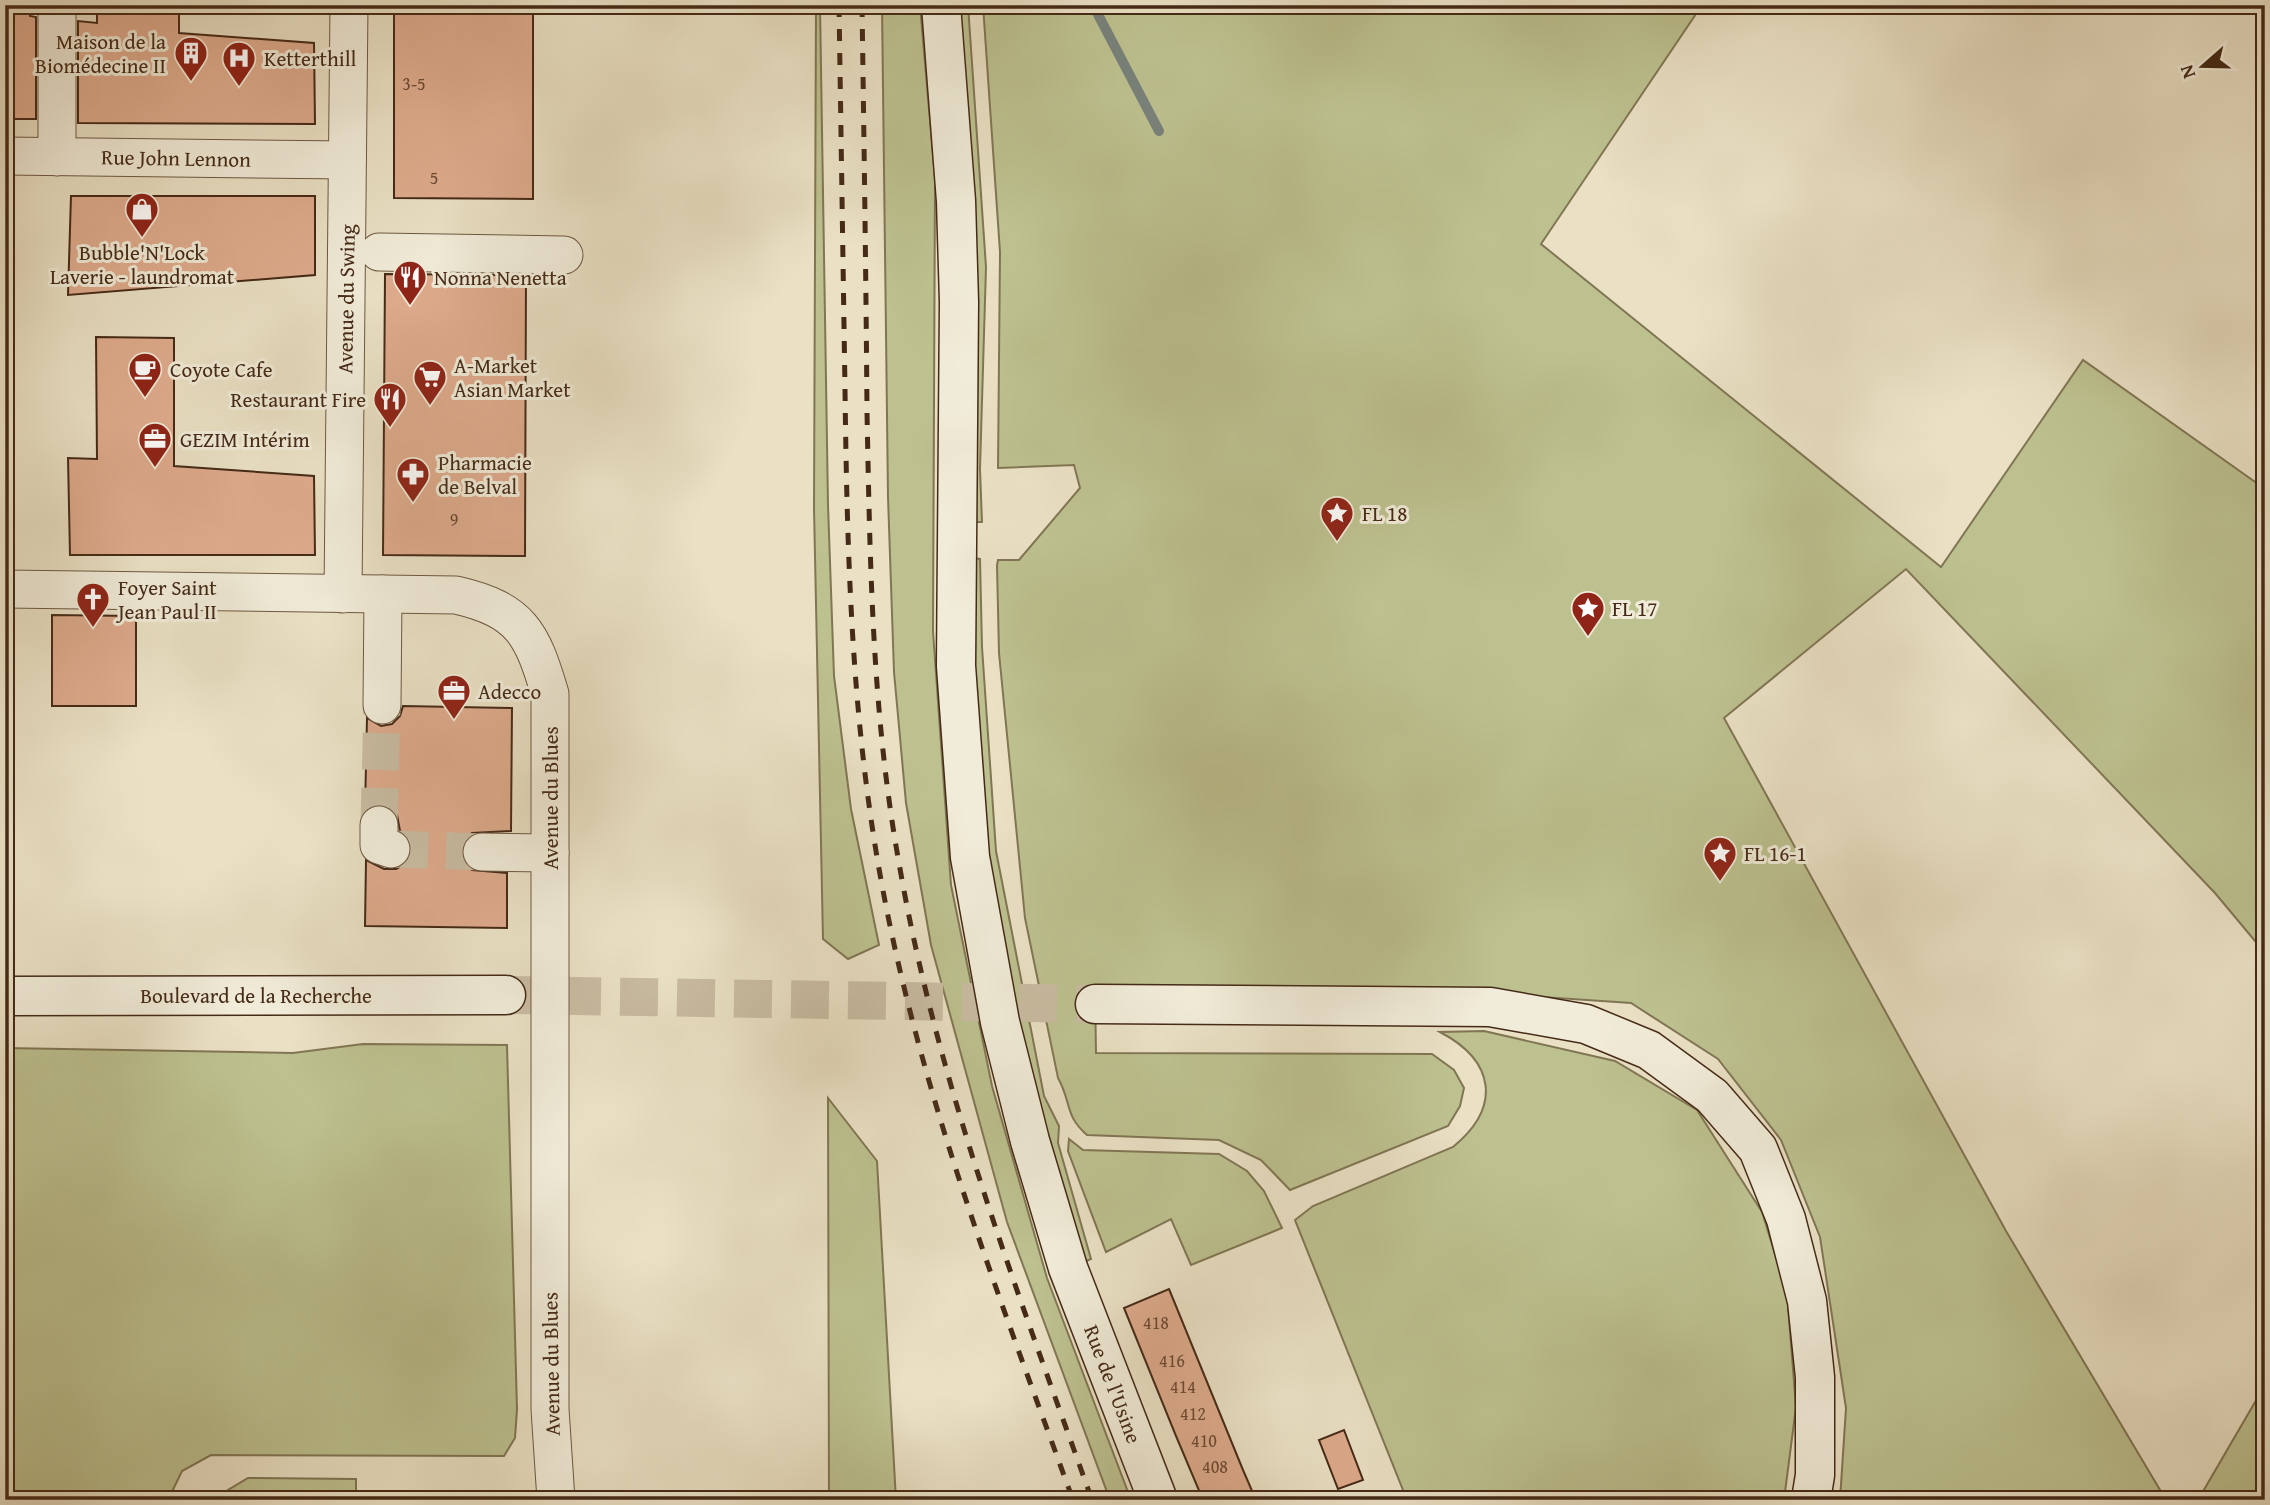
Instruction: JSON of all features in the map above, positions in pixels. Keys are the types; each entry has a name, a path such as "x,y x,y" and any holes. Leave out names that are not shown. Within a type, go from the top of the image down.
{"main road":[{"name":"Rue de l'Usine","path":"941,5 956,201 959,302 956,666 970,857 1000,1022 1030,1141 1068,1268 1158,1500"},
{"name":"Boulevard de la Recherche","path":"5,996 506,995"},
{"path":"1095,1004 1490,1007 1574,1022 1649,1050 1712,1096 1758,1149 1786,1219 1807,1301 1815,1377 1815,1475 1811,1500"}],"street":[{"path":"57,5 57,157"},
{"name":"Avenue du Swing","path":"343,594 349,5"},
{"name":"Rue John Lennon","path":"5,156 347,160"},
{"name":"Avenue du Swing","path":"379,252 565,255"},
{"name":"Avenue du Blues","path":"5,589 456,595 492,603 520,625 539,656 550,694 550,1409 556,1500"},
{"path":"382,705 383,594"},
{"path":"482,852 550,853"}],"green space":[{"path":"816,5 820,5 828,505 834,676 851,809 879,945 848,959 823,939 814,508"},
{"path":"882,5 920,5 935,179 933,631 951,885 992,1086 1047,1278 1131,1500 1110,1500 1007,1222 931,945 906,803 894,672 888,497"},
{"path":"956,5 968,5 986,267 980,469 982,522 971,522"},
{"path":"983,5 1702,5 1541,244 1941,567 2083,360 2265,489 2265,953 2215,893 1906,569 1724,718 2006,1231 2166,1500 1840,1500 1846,1408 1820,1237 1781,1140 1718,1059 1631,1003 1442,990 1095,989 1096,1053 1432,1054 1454,1070 1464,1088 1460,1106 1448,1126 1290,1190 1261,1160 1219,1140 1087,1135 1080,1128 1071,1115 1058,1078 1025,918 999,653 997,565 998,560 1019,560 1080,488 1074,465 998,468 1000,252"},
{"path":"971,558 980,559 982,647 996,851 1044,1096 1059,1126 1058,1143 1091,1259 1082,1263 1030,1084 986,855 972,668"},
{"path":"1484,1031 1615,1061 1697,1110 1762,1212 1787,1293 1796,1407 1784,1500 1407,1500 1295,1220 1313,1206 1453,1147 1469,1132 1485,1101 1486,1085 1472,1057 1440,1032"},
{"path":"363,1044 507,1045 517,1409 515,1438 504,1456 211,1455 182,1471 168,1500 5,1500 5,1048 293,1053"},
{"path":"828,1098 877,1161 896,1500 829,1500"},
{"path":"1069,1139 1083,1150 1219,1154 1247,1171 1264,1191 1282,1228 1191,1265 1171,1219 1106,1252 1068,1151"},
{"path":"2265,1385 2265,1500 2198,1500"},
{"path":"248,1478 356,1479 356,1500 224,1500 228,1490"}],"building":[{"path":"5,5 30,5 30,16 36,17 36,119 5,119"},
{"name":"Maison de la Biomédecine II","path":"97,5 179,5 179,33 314,43 315,124 78,123 78,21 97,23"},
{"path":"394,5 533,5 533,199 394,198"},
{"path":"71,196 315,196 315,275 68,295"},
{"path":"385,274 526,275 525,556 383,555"},
{"path":"96,337 174,338 174,466 314,476 315,555 70,555 68,458 97,459"},
{"path":"52,615 136,616 136,706 52,706"},
{"path":"403,706 512,708 511,831 472,833 464,841 461,851 463,862 472,870 507,873 507,928 365,926 366,860 384,869 396,869 405,864 411,855 412,845 400,831 397,815 390,807 378,804 365,810 367,718 381,726 392,724 400,716"},
{"path":"1169,1289 1256,1500 1203,1500 1176,1436 1124,1308"},
{"path":"1344,1430 1363,1480 1338,1489 1319,1440"}],"waterway":[{"path":"1093,5 1159,131"}],"tunnel":[{"path":"379,825 382,705"},
{"path":"391,849 482,852"},
{"path":"506,995 1095,1004"}],"railway":[{"path":"839,5 849,567 856,686 878,863 894,945 936,1106 988,1265 1073,1500"},
{"path":"862,5 871,581 878,694 890,807 915,945 957,1106 1008,1264 1092,1500"}],"place":[{"name":"Maison de la Biomédecine II","path":"191,83"},
{"name":"Ketterthill","path":"239,88"},
{"name":"Bubble'N'Lock Laverie - laundromat","path":"142,239"},
{"name":"Nonna Nenetta","path":"410,307"},
{"name":"Coyote Cafe","path":"145,399"},
{"name":"A-Market Asian Market","path":"430,407"},
{"name":"Restaurant Fire","path":"390,429"},
{"name":"GEZIM Intérim","path":"155,469"},
{"name":"Pharmacie de Belval","path":"413,504"},
{"name":"FL 18","path":"1337,543"},
{"name":"Foyer Saint Jean Paul II","path":"93,629"},
{"name":"FL 17","path":"1588,638"},
{"name":"Adecco","path":"454,721"},
{"name":"FL 16-1","path":"1720,883"}]}
